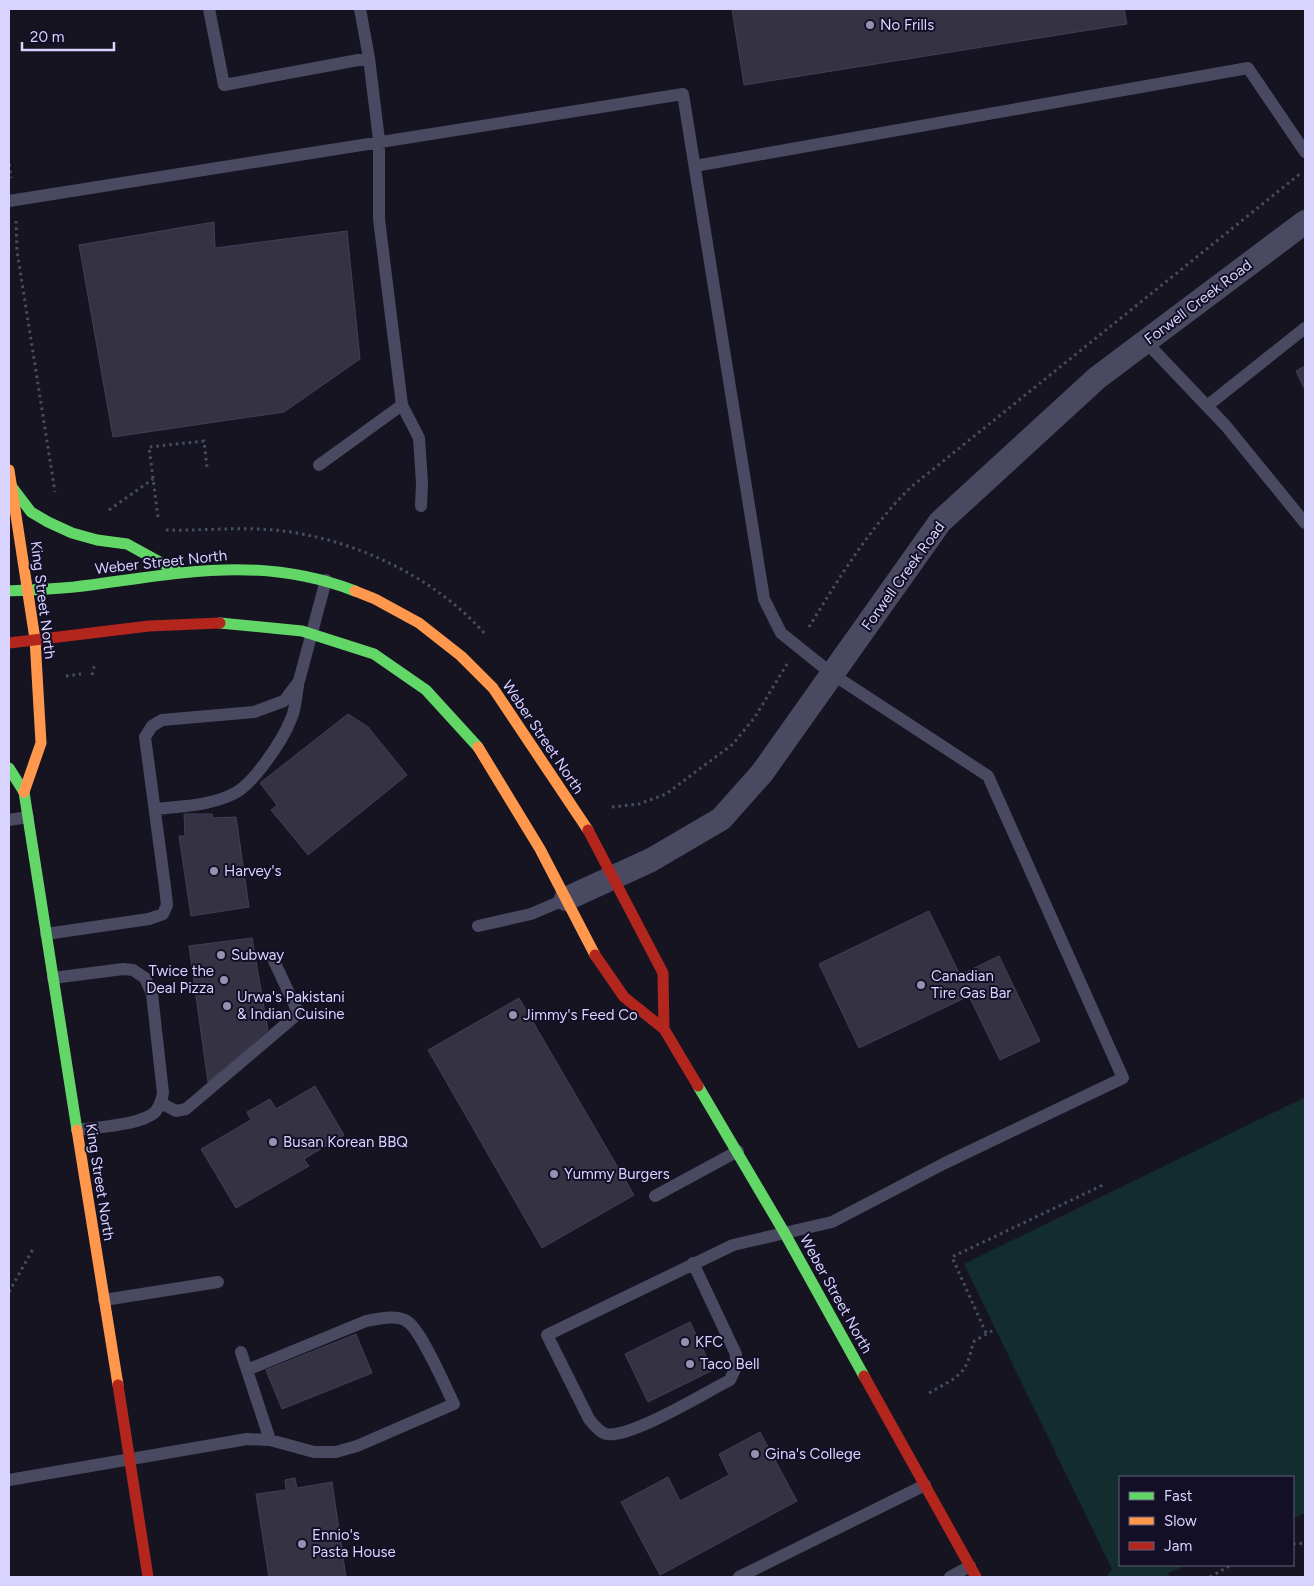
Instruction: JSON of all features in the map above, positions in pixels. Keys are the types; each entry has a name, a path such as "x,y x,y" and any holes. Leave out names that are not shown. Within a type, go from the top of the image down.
{"main road":[{"name":"King Street North","path":"9,470 29,588 35,640 41,743 24,792"},
{"path":"12,487 31,512 48,522 72,533 97,540 127,544 178,572"},
{"name":"Weber Street North","path":"9,590 72,587 178,572 229,568 268,570 326,580 375,599 419,623 461,656 493,688 584,823 663,973 664,1029"},
{"name":"Weber Street North","path":"9,643 149,626 232,623 302,631 374,654 426,690 473,738 540,849 593,952 624,997 664,1029 738,1151 973,1572"},
{"name":"King Street North","path":"9,768 24,792 148,1577"}],"street":[{"name":"Forwell Creek Road","path":"566,898 651,860 721,819 762,773 940,522 1097,378 1305,222"}],"lane":[{"path":"209,9 224,85 370,58"},
{"path":"360,9 370,58 379,140 379,219 402,405 419,438 422,482 421,506"},
{"path":"695,166 1248,68 1305,152"},
{"path":"12,200 379,140 682,94 764,599 781,633 832,674 988,776 1123,1078 945,1163 832,1222 733,1245 693,1263 547,1335 589,1419 596,1428 606,1434 618,1433 645,1424 730,1380 735,1369 736,1354 693,1263"},
{"path":"1207,406 1305,328"},
{"path":"1146,342 1244,447 1305,523"},
{"path":"320,465 402,405"},
{"path":"154,809 212,802 236,793 246,786 283,736 292,718 299,681 326,580"},
{"path":"46,934 148,919 163,914 166,905 146,737 152,726 162,720 174,718 254,712 266,709 284,701 299,681"},
{"path":"9,820 28,817"},
{"path":"478,926 532,914 566,898"},
{"path":"160,1104 176,1111 186,1109 293,1018 296,1008 274,961"},
{"path":"53,978 123,969 133,970 146,978 152,994 163,1093 160,1104 155,1112 144,1119 77,1130"},
{"path":"656,1196 738,1151"},
{"path":"104,1300 218,1282"},
{"path":"9,1480 224,1442 247,1440 270,1440 314,1452 336,1452 358,1446 454,1404 418,1335 408,1322 400,1319 384,1318 366,1321 247,1370"},
{"path":"241,1352 270,1440"},
{"path":"739,1577 924,1485"},
{"path":"950,1577 973,1572"}],"path":[{"path":"9,164 17,251 56,496"},
{"path":"158,517 149,448 204,441 207,466"},
{"path":"102,515 153,480"},
{"path":"92,674 96,664"},
{"path":"986,1333 952,1257 1105,1184"},
{"path":"9,1292 34,1248"},
{"path":"929,1393 959,1376 967,1368 973,1342 995,1329"},
{"path":"1210,1577 1230,1566"}],"green space":[{"path":"1305,1097 1305,1513 1294,1518 1294,1476 1119,1476 1119,1566 1185,1566 1168,1573 1170,1577 1106,1577 1112,1569 964,1264"}],"building":[{"path":"732,9 1124,9 1127,24 744,85"},
{"path":"214,222 215,248 347,231 360,359 284,412 113,437 79,245"},
{"path":"1305,366 1305,390 1296,371"},
{"path":"348,714 368,727 407,775 308,855 271,810 277,805 260,783"},
{"name":"Harvey's","path":"184,814 212,814 213,818 236,817 249,907 191,916 179,836 185,836"},
{"name":"Canadian Tire Gas Bar","path":"929,911 960,975 999,956 1040,1041 1000,1060 969,996 859,1048 819,964"},
{"path":"252,938 268,1030 208,1082 189,946"},
{"path":"519,998 634,1195 542,1248 428,1050"},
{"name":"Busan Korean BBQ","path":"315,1086 344,1135 304,1159 309,1166 236,1208 201,1149 251,1120 247,1112 270,1099 276,1109"},
{"path":"690,1322 713,1370 648,1402 625,1354"},
{"path":"356,1334 372,1373 282,1409 266,1370"},
{"path":"760,1432 797,1501 660,1575 621,1502 668,1477 680,1501 729,1475 719,1454"},
{"name":"Ennio's Pasta House","path":"295,1478 297,1488 332,1482 346,1577 269,1577 256,1494 286,1490 285,1480"}],"traffic: fast":[{"path":"12,487 31,512 48,522 72,533 97,540 127,544 178,572"},
{"path":"9,591 74,587 215,570 283,573 319,579 355,591"},
{"path":"220,623 302,631 374,654 426,690 478,747"},
{"path":"9,768 24,792 77,1130"},
{"path":"698,1086 784,1232 864,1376"}],"traffic: slow":[{"path":"9,470 35,639 41,743 24,792"},
{"path":"355,591 375,599 419,623 461,656 493,688 588,830"},
{"path":"478,747 540,849 595,955"},
{"path":"77,1130 118,1385"}],"traffic: jam":[{"path":"9,643 149,626 220,623"},
{"path":"588,830 663,973 664,1029"},
{"path":"595,955 624,997 664,1029 698,1086"},
{"path":"864,1376 976,1577"},
{"path":"118,1385 148,1577"}],"place":[{"name":"No Frills","path":"870,25"},
{"name":"Harvey's","path":"214,871"},
{"name":"Subway","path":"221,955"},
{"name":"Twice the Deal Pizza","path":"224,980"},
{"name":"Canadian Tire Gas Bar","path":"921,985"},
{"name":"Urwa's Pakistani & Indian Cuisine","path":"227,1006"},
{"name":"Jimmy's Feed Co","path":"513,1015"},
{"name":"Busan Korean BBQ","path":"273,1142"},
{"name":"Yummy Burgers","path":"554,1174"},
{"name":"KFC","path":"685,1342"},
{"name":"Taco Bell","path":"690,1364"},
{"name":"Gina's College","path":"755,1454"},
{"name":"Ennio's Pasta House","path":"302,1544"}]}
